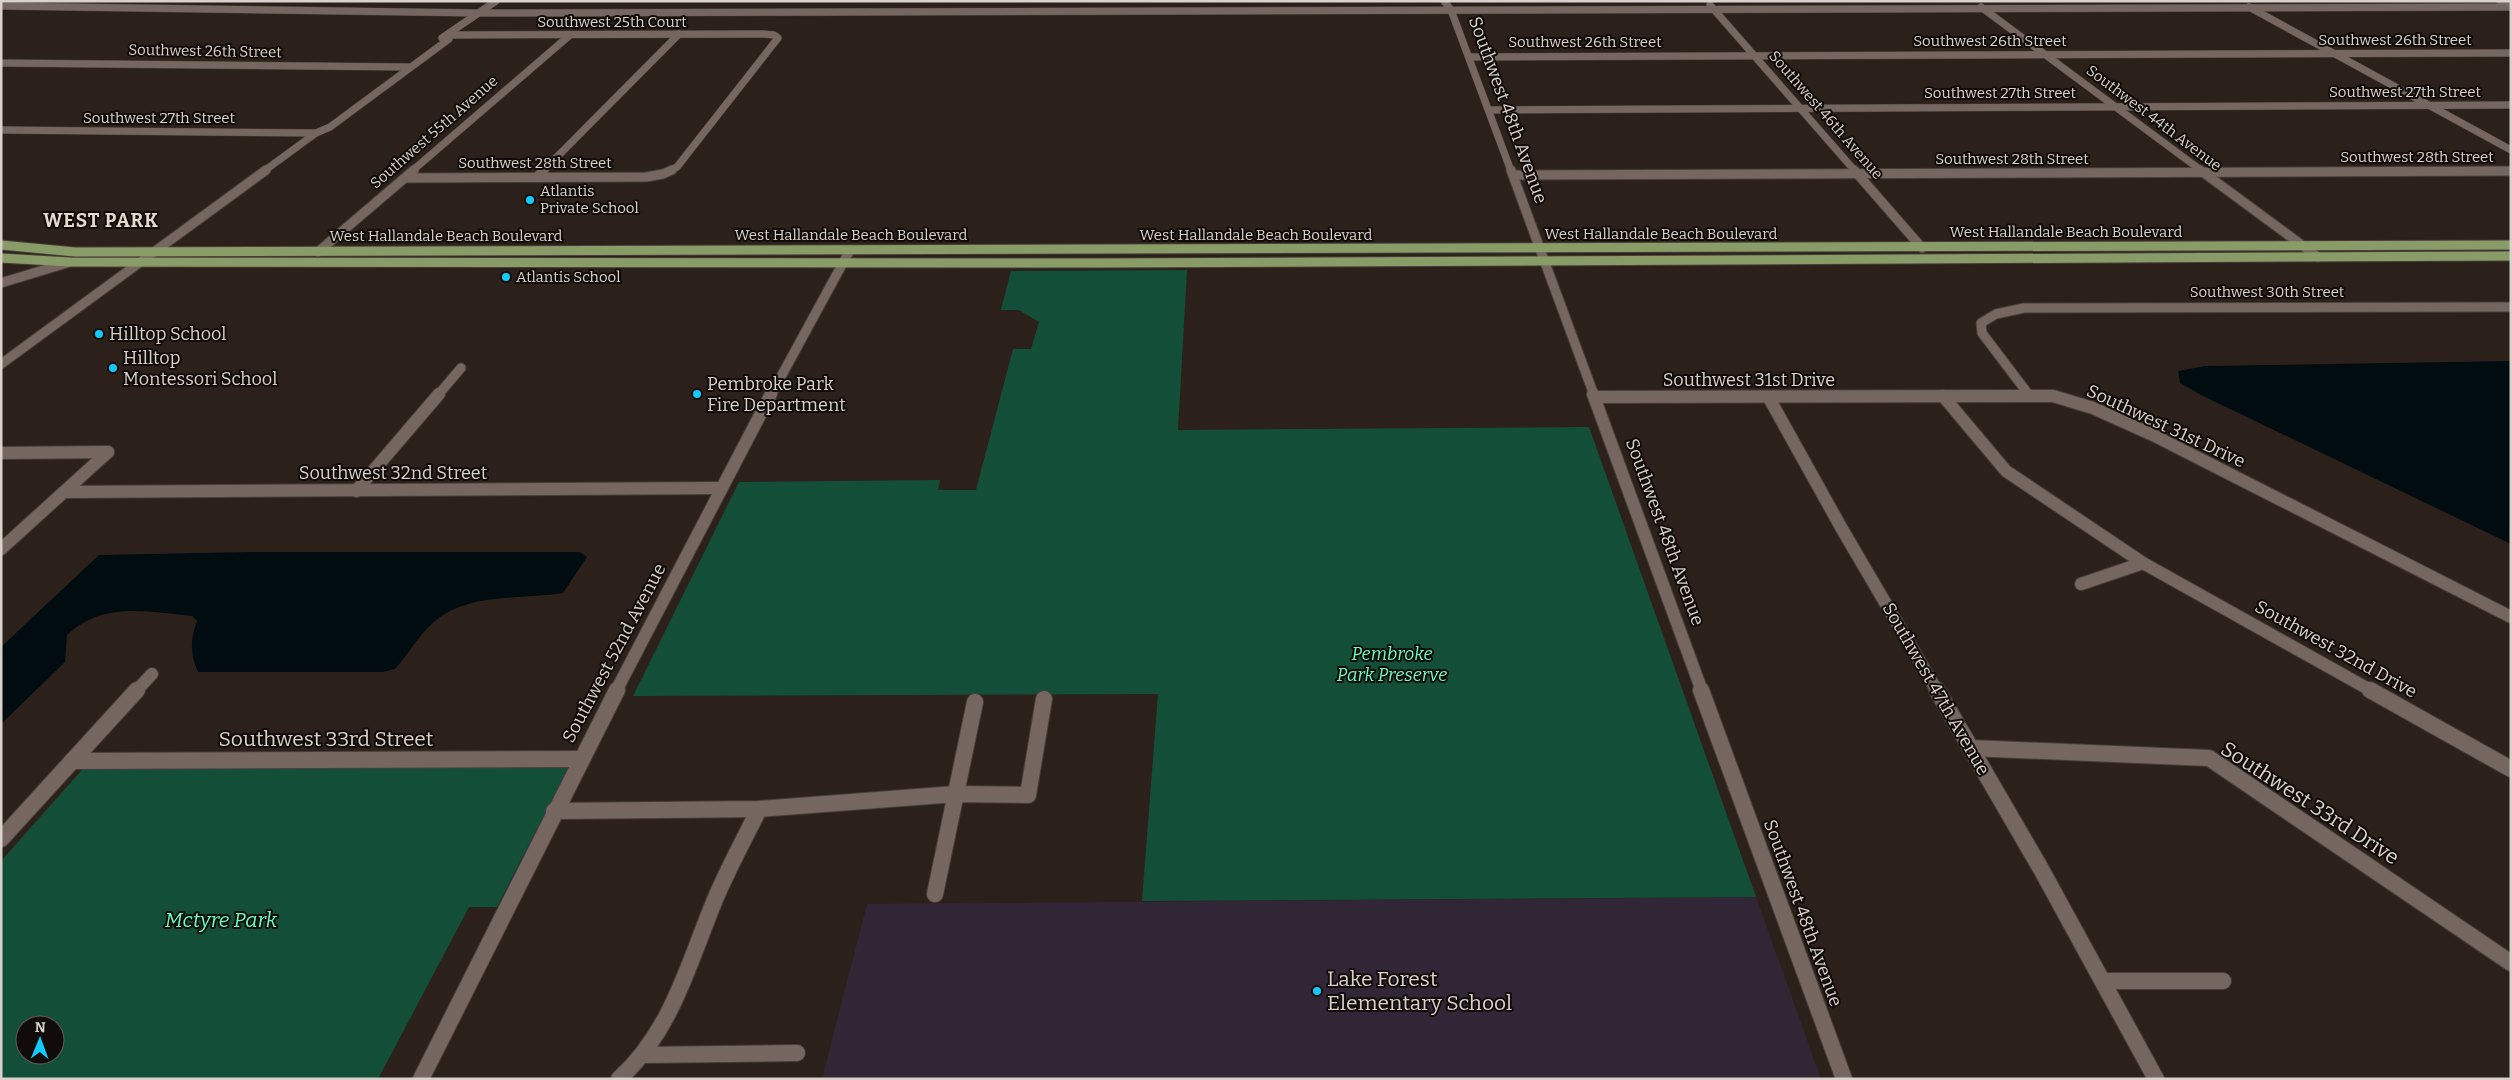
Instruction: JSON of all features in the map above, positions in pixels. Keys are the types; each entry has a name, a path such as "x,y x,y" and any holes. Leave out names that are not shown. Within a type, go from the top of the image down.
{"main road":[{"name":"West Hallandale Beach Boulevard","path":"1,245 76,252 847,256 1100,263 1922,248 2511,245"},
{"path":"1935,259 1949,252 2032,252 2047,247"},
{"path":"1786,260 1810,254 1898,254 1922,248"},
{"name":"West Hallandale Beach Boulevard","path":"1,258 70,262 140,262 847,256 1060,251 1543,254 1786,260 2511,256"},
{"path":"1060,251 1100,263"}],"street":[{"path":"52,7 64,1"},
{"path":"154,9 169,1"},
{"path":"253,10 269,1"},
{"path":"1,364 316,133 330,127 405,67 449,39 449,35 496,1"},
{"path":"965,12 970,1"},
{"path":"1206,1 1206,11"},
{"name":"Southwest 48th Avenue","path":"1444,1 1451,10 1470,57 1844,1079"},
{"name":"Southwest 46th Avenue","path":"1707,1 1922,248"},
{"name":"Southwest 44th Avenue","path":"1973,1 2318,257"},
{"path":"2238,1 2511,150"},
{"path":"2500,1 2511,6"},
{"path":"357,12 368,5"},
{"path":"1,6 480,13 729,9 965,12 2511,6"},
{"path":"536,177 679,34"},
{"name":"Southwest 25th Court","path":"449,35 679,34 774,35 778,38 677,167 663,174"},
{"name":"Southwest 55th Avenue","path":"318,252 570,35"},
{"name":"Southwest 26th Street","path":"1470,57 2511,53"},
{"name":"Southwest 26th Street","path":"1,63 405,67"},
{"name":"Southwest 27th Street","path":"1489,110 2511,105"},
{"name":"Southwest 27th Street","path":"1,130 316,133"},
{"name":"Southwest 28th Street","path":"1514,176 2511,171"},
{"name":"Southwest 28th Street","path":"406,178 646,176 663,174"},
{"name":"Southwest 52nd Avenue","path":"421,1079 580,759 722,488 847,256"},
{"path":"1,283 70,262"},
{"name":"Southwest 30th Street","path":"2029,395 1982,333 1982,323 1988,316 2002,311 2024,308 2511,307"},
{"path":"356,491 461,368"},
{"name":"Southwest 32nd Drive","path":"1943,396 2006,471 2143,563 2511,769"},
{"name":"Southwest 31st Drive","path":"1596,397 2053,396 2093,408 2153,435 2511,617"},
{"name":"Southwest 47th Avenue","path":"1768,398 1810,475 1971,748 2104,981 2156,1079"},
{"path":"1,452 108,452 1,549"},
{"name":"Southwest 32nd Street","path":"64,492 722,488"},
{"path":"2080,584 2143,563"},
{"path":"1,839 152,674"},
{"path":"554,811 759,809 956,794 1028,795 1044,699"},
{"path":"935,894 975,702"},
{"name":"Southwest 33rd Drive","path":"1971,748 2209,758 2511,963"},
{"name":"Southwest 33rd Street","path":"72,761 580,759"},
{"path":"619,1079 633,1069 661,1031 716,898 759,809"},
{"path":"2104,981 2222,981"},
{"path":"643,1055 797,1054"}],"shaded area":[{"path":"2511,361 2511,544 2201,395 2180,383 2178,371 2205,366"},
{"path":"249,552 580,552 587,557 563,593 479,601 448,612 434,622 418,638 395,669 383,672 198,672 193,659 192,647 197,621 192,616 126,611 96,617 81,624 67,635 65,662 1,724 1,647 99,555"},
{"name":"Lake Forest Elementary School","path":"1756,897 1821,1079 822,1079 867,904"}],"green space":[{"name":"Pembroke Park Preserve","path":"1187,270 1178,430 1589,427 1756,897 1142,901 1158,694 633,696 739,482 940,480 938,490 976,490 1013,349 1031,349 1039,322 1019,310 1001,310 1011,271"},
{"name":"Mctyre Park","path":"572,760 497,907 469,907 378,1079 1,1079 1,861 88,763"}],"place":[{"name":"Atlantis Private School","path":"530,200"},
{"name":"Atlantis School","path":"506,277"},
{"name":"Hilltop School","path":"99,334"},
{"name":"Hilltop Montessori School","path":"113,368"},
{"name":"Pembroke Park Fire Department","path":"697,394"},
{"name":"Lake Forest Elementary School","path":"1317,991"}],"district":[{"name":"WEST PARK","path":"101,220"}]}
